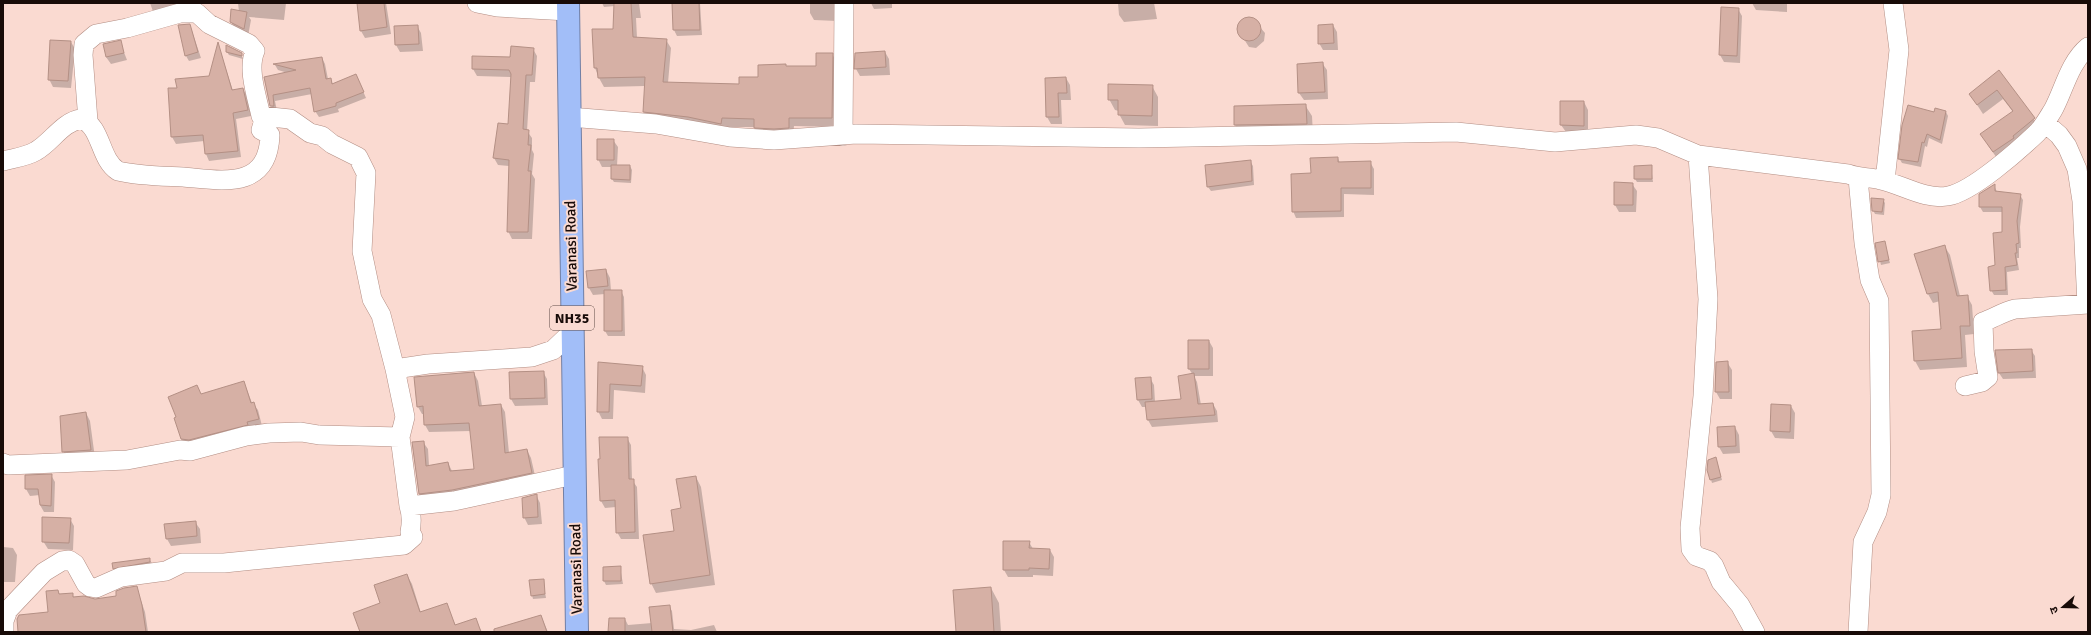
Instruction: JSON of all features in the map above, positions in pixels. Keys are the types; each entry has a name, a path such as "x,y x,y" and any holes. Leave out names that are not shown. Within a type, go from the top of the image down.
{"highway":[{"name":"Varanasi Road","path":"568,7 577,632"}],"street":[{"path":"477,3 497,7 568,7"},
{"path":"843,136 844,3"},
{"path":"1885,181 1899,50 1894,3"},
{"path":"180,13 197,13 209,24 249,44 255,51 252,57 253,68 261,116 264,120 261,130 270,136 267,154 255,171 236,180 224,181 118,171 107,162 92,126 88,121 83,55 84,44 88,39 103,31 127,28 180,13"},
{"path":"569,117 656,124 751,139 774,140 856,134 1139,138 1456,132 1555,142 1636,135 1658,138 1698,155 1848,174 1858,178 1874,178 1921,194 1935,196 1957,194 1985,176 2026,143 2045,123 2053,110 2078,57 2088,47"},
{"path":"4,632 4,621 8,610 44,572 62,561 69,560 75,564 86,584 90,587 96,588 121,576 166,571 182,563 224,563 404,545 413,537 410,532 412,523 400,437 405,417 395,369 381,315 372,299 362,251 367,185 366,173 358,157 332,144 322,136 310,133 290,119 261,116"},
{"path":"3,161 35,152 75,120 81,119 88,121"},
{"path":"1965,386 1982,382 1988,377 1984,352 1983,322 2004,312 2015,309 2087,304 2082,211 2077,169 2063,140 2045,123"},
{"path":"1698,155 1708,299 1703,396 1690,528 1690,549 1696,556 1710,561 1714,566 1721,582 1740,605 1755,632"},
{"path":"1858,178 1864,243 1870,280 1879,301 1881,495 1877,512 1863,542 1858,632"},
{"path":"395,369 440,362 532,357 552,350 572,332"},
{"path":"3,463 8,465 24,465 127,460 180,450 190,452 221,445 246,436 269,433 301,432 319,435 400,437"},
{"path":"409,506 454,501 574,475"}],"building":[{"path":"357,3 384,3 387,27 360,31"},
{"path":"614,3 631,3 633,37 667,39 663,82 739,84 739,77 758,77 758,65 786,64 786,66 816,66 816,53 833,53 832,118 789,118 789,128 774,129 754,128 754,119 722,118 721,124 688,117 643,112 645,77 598,78 597,68 594,68 592,29 613,29"},
{"path":"672,3 699,3 700,30 673,30"},
{"path":"1721,7 1739,8 1737,56 1719,55"},
{"path":"231,9 247,12 244,29 230,22"},
{"path":"1249,17 1258,20 1261,29 1258,38 1249,41 1240,38 1237,29 1240,20"},
{"path":"190,24 198,52 185,56 178,25"},
{"path":"1333,24 1334,43 1318,44 1318,25"},
{"path":"418,25 419,44 395,45 394,26"},
{"path":"50,40 71,41 68,81 48,80"},
{"path":"121,40 124,53 106,57 103,44"},
{"path":"218,42 232,90 243,88 248,110 233,113 238,151 205,154 203,135 171,137 168,88 177,88 175,79 209,76"},
{"path":"226,45 242,53 242,56 226,52"},
{"path":"511,46 534,48 532,75 526,75 523,129 529,130 528,145 531,145 528,171 531,171 528,232 507,232 509,160 493,158 498,123 508,124 511,74 509,70 472,69 472,56 510,57"},
{"path":"885,51 886,67 854,69 855,53"},
{"path":"322,57 326,79 331,78 332,84 356,74 364,92 336,103 336,106 314,112 310,88 273,95 274,106 270,106 264,77 296,70 273,64"},
{"path":"1323,62 1325,92 1298,93 1297,64"},
{"path":"1999,70 2035,118 2013,136 2014,138 1993,152 1980,134 2013,111 1997,90 1977,105 1969,94"},
{"path":"1066,77 1067,93 1058,93 1059,117 1046,117 1045,78"},
{"path":"1108,84 1153,85 1152,116 1118,115 1118,100 1108,100"},
{"path":"1560,101 1584,101 1584,126 1560,125"},
{"path":"1306,104 1307,124 1234,125 1234,106"},
{"path":"1908,105 1934,112 1935,108 1946,111 1940,140 1927,134 1924,143 1922,142 1918,162 1898,159 1902,125"},
{"path":"597,139 614,139 614,160 597,160"},
{"path":"1338,157 1338,162 1371,161 1371,188 1341,188 1341,211 1292,212 1291,174 1311,173 1310,158"},
{"path":"1251,160 1252,181 1207,187 1205,165"},
{"path":"611,165 630,165 630,180 611,179"},
{"path":"1652,165 1652,179 1634,179 1634,166"},
{"path":"1614,182 1633,183 1633,205 1614,205"},
{"path":"1995,184 1995,191 2021,194 2017,221 2019,243 2016,244 2017,253 2015,253 2017,265 2005,267 2006,290 1990,291 1988,267 1995,265 1993,233 2002,232 2002,207 1979,207 1979,194"},
{"path":"1871,198 1884,199 1882,212 1872,211"},
{"path":"1885,241 1889,260 1878,262 1875,243"},
{"path":"1945,245 1957,296 1968,295 1970,326 1960,326 1962,358 1914,361 1912,331 1941,329 1938,292 1927,294 1914,254"},
{"path":"606,269 608,286 588,288 586,271"},
{"path":"604,290 622,290 622,331 604,331"},
{"path":"1188,340 1209,340 1209,369 1188,369"},
{"path":"2032,349 2033,371 1998,373 1995,350"},
{"path":"1728,361 1729,392 1715,392 1716,362"},
{"path":"598,362 643,366 641,386 610,384 609,412 597,412"},
{"path":"544,371 545,398 510,399 509,372"},
{"path":"474,372 479,406 501,404 505,453 527,449 532,473 452,490 419,494 412,442 424,441 426,466 448,462 450,471 474,469 469,423 424,425 423,406 417,407 414,377"},
{"path":"1194,373 1198,404 1213,403 1215,415 1147,420 1145,402 1181,399 1178,376"},
{"path":"1151,377 1152,399 1137,400 1135,378"},
{"path":"244,381 251,403 254,402 259,419 247,422 248,425 189,440 181,439 174,418 176,417 168,397 197,385 201,394"},
{"path":"1771,404 1791,405 1790,432 1770,431"},
{"path":"86,412 91,450 62,452 60,416"},
{"path":"1735,426 1736,446 1718,447 1717,427"},
{"path":"599,437 628,437 629,479 634,479 635,532 616,533 615,500 600,501 598,459 600,459"},
{"path":"1716,457 1721,477 1710,480 1707,470 1708,460"},
{"path":"52,474 51,506 40,505 38,489 25,489 25,475"},
{"path":"696,476 710,575 650,584 643,535 674,531 671,510 681,508 676,479"},
{"path":"537,494 538,517 523,518 522,498"},
{"path":"42,517 71,518 69,543 42,542"},
{"path":"196,521 197,536 166,539 164,524"},
{"path":"1003,541 1030,541 1029,548 1050,549 1049,569 1029,568 1029,570 1003,570"},
{"path":"150,558 150,562 113,569 112,563"},
{"path":"621,566 621,581 603,581 603,567"},
{"path":"407,574 420,612 447,603 455,625 476,618 481,632 360,632 353,613 380,603 374,585"},
{"path":"544,579 545,594 531,596 529,580"},
{"path":"137,586 142,605 146,632 18,632 17,619 19,615 48,612 46,591 58,590 59,594 73,593 73,597 84,596 95,599 116,596 116,591"},
{"path":"991,587 994,632 956,632 953,590"},
{"path":"670,605 673,632 652,632 649,607"},
{"path":"541,615 547,632 494,632 494,629"},
{"path":"609,618 625,618 625,632 608,632"}]}
